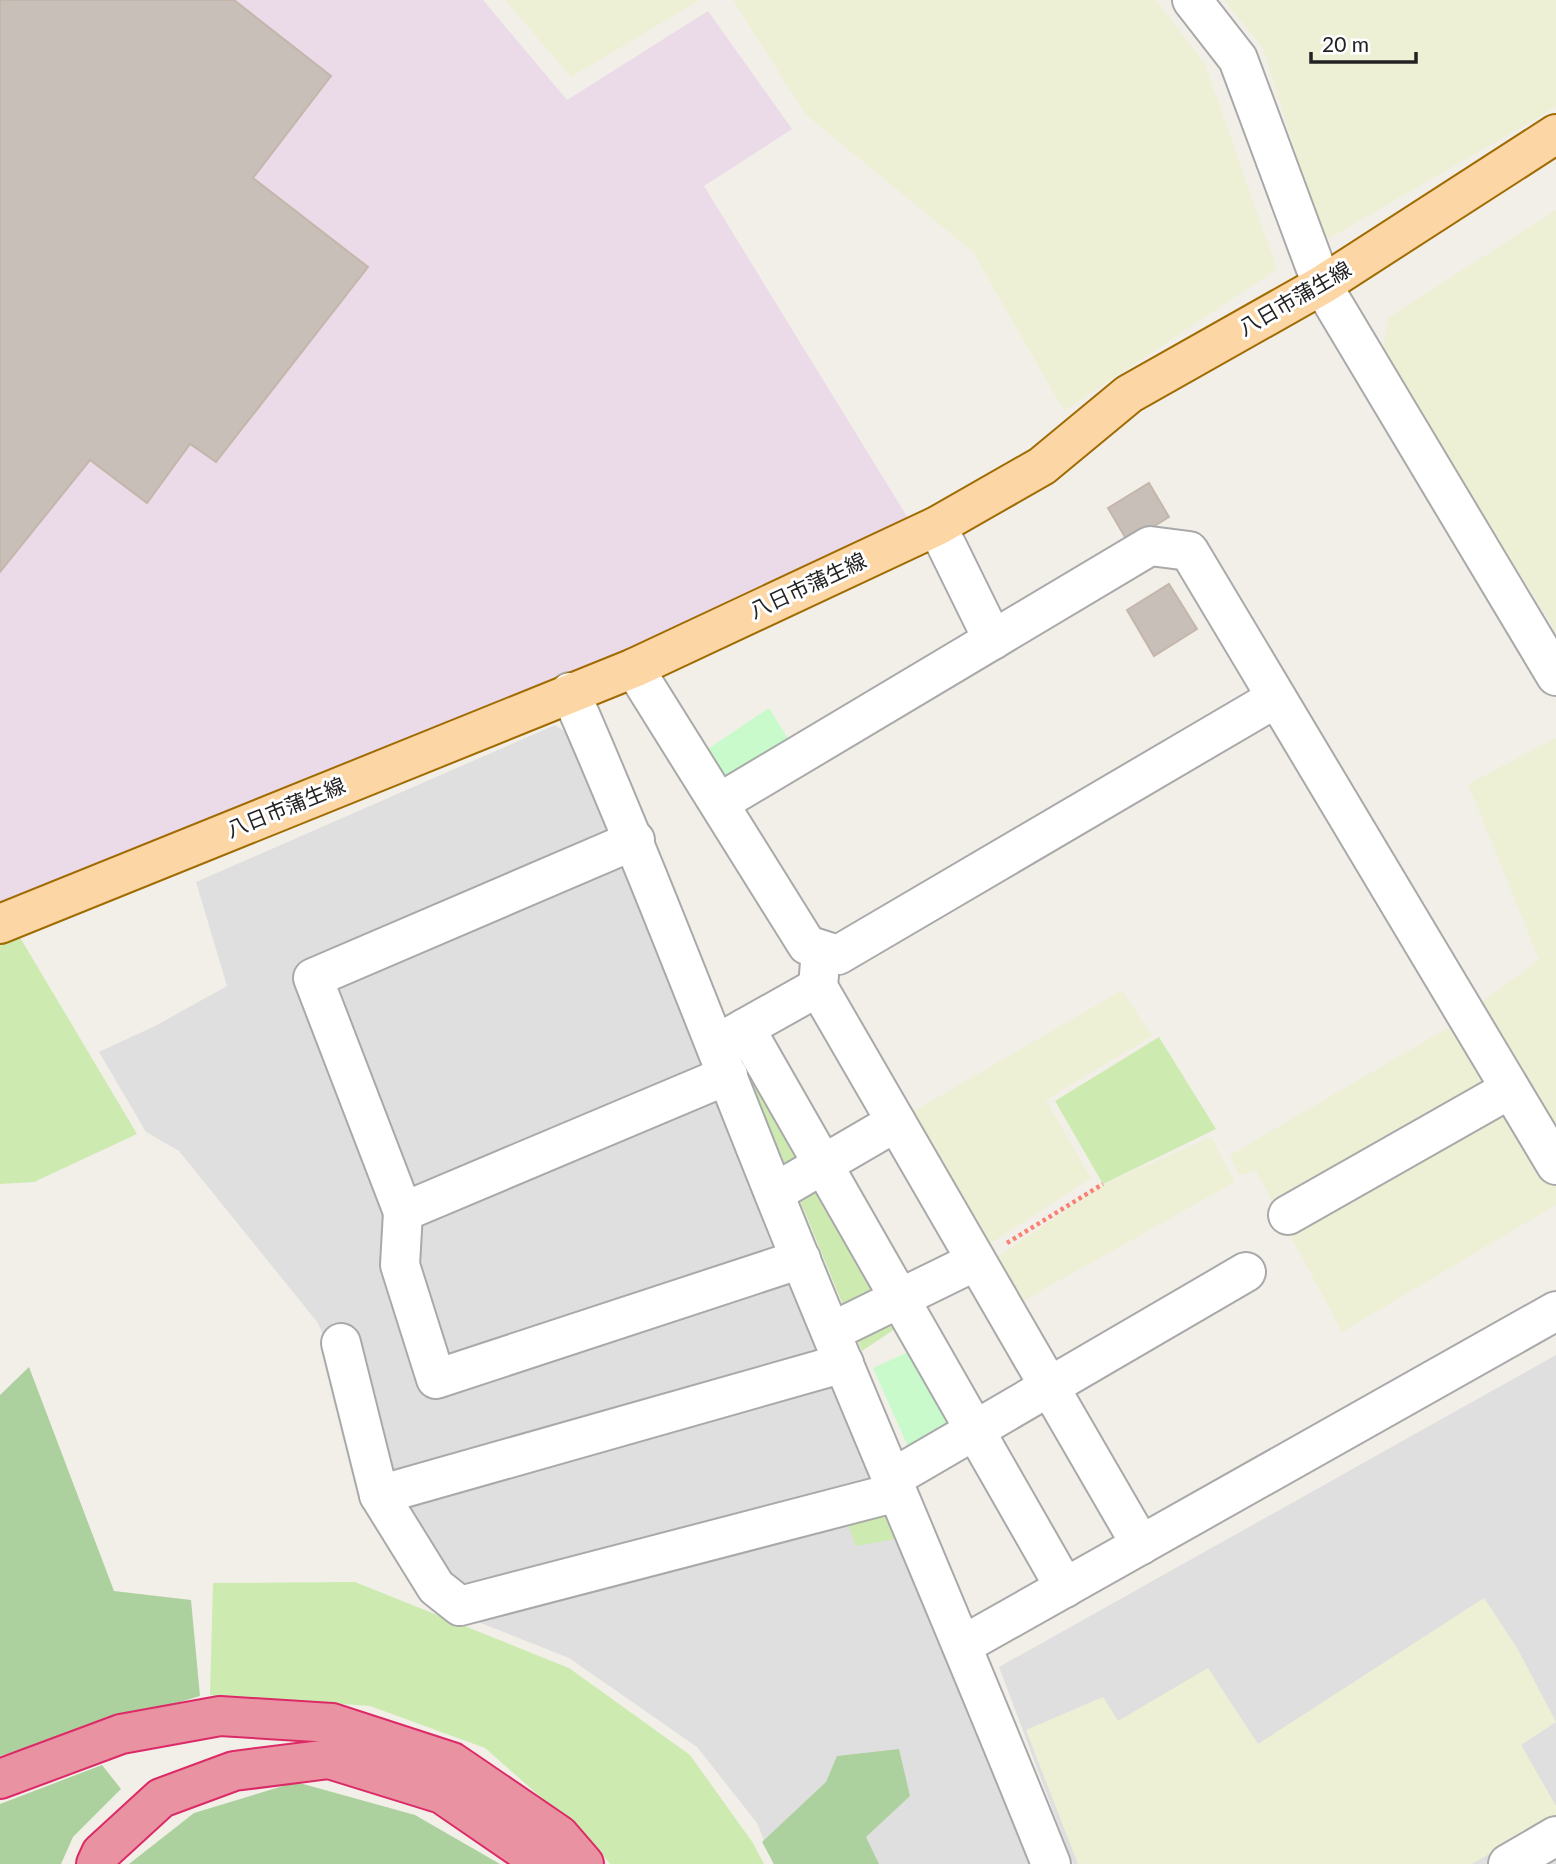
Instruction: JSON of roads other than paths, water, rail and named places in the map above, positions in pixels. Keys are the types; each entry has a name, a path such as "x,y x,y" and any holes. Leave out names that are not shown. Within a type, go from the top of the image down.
{"highway":[{"path":"0,1779 121,1734 220,1716 332,1723 452,1762 559,1835 584,1864"},
{"path":"96,1864 101,1853 161,1798 234,1770 330,1759 442,1794 544,1864"}],"main road":[{"name":"八日市蒲生線","path":"0,924 634,668 937,526 1042,466 1129,394 1322,285 1556,134"}],"street":[{"path":"1192,0 1238,59 1322,285 1556,676"},
{"path":"937,526 993,640"},
{"path":"719,803 1150,546 1189,551 1556,1165"},
{"path":"634,668 807,945 896,1122 1141,1545"},
{"path":"570,692 729,1049 774,1193 894,1485 964,1645 1051,1864"},
{"path":"403,1212 729,1049 838,955 1276,698"},
{"path":"635,840 313,978 403,1212 400,1265 436,1379 801,1259"},
{"path":"729,1049 823,1164 1065,1588"},
{"path":"1287,1215 1510,1089"},
{"path":"774,1193 896,1122"},
{"path":"379,1494 838,1348 900,1298 976,1261"},
{"path":"341,1343 379,1494 436,1587 460,1606 894,1485 975,1431 1246,1272"},
{"path":"964,1645 1556,1311"},
{"path":"1519,1861 1556,1836"}]}
